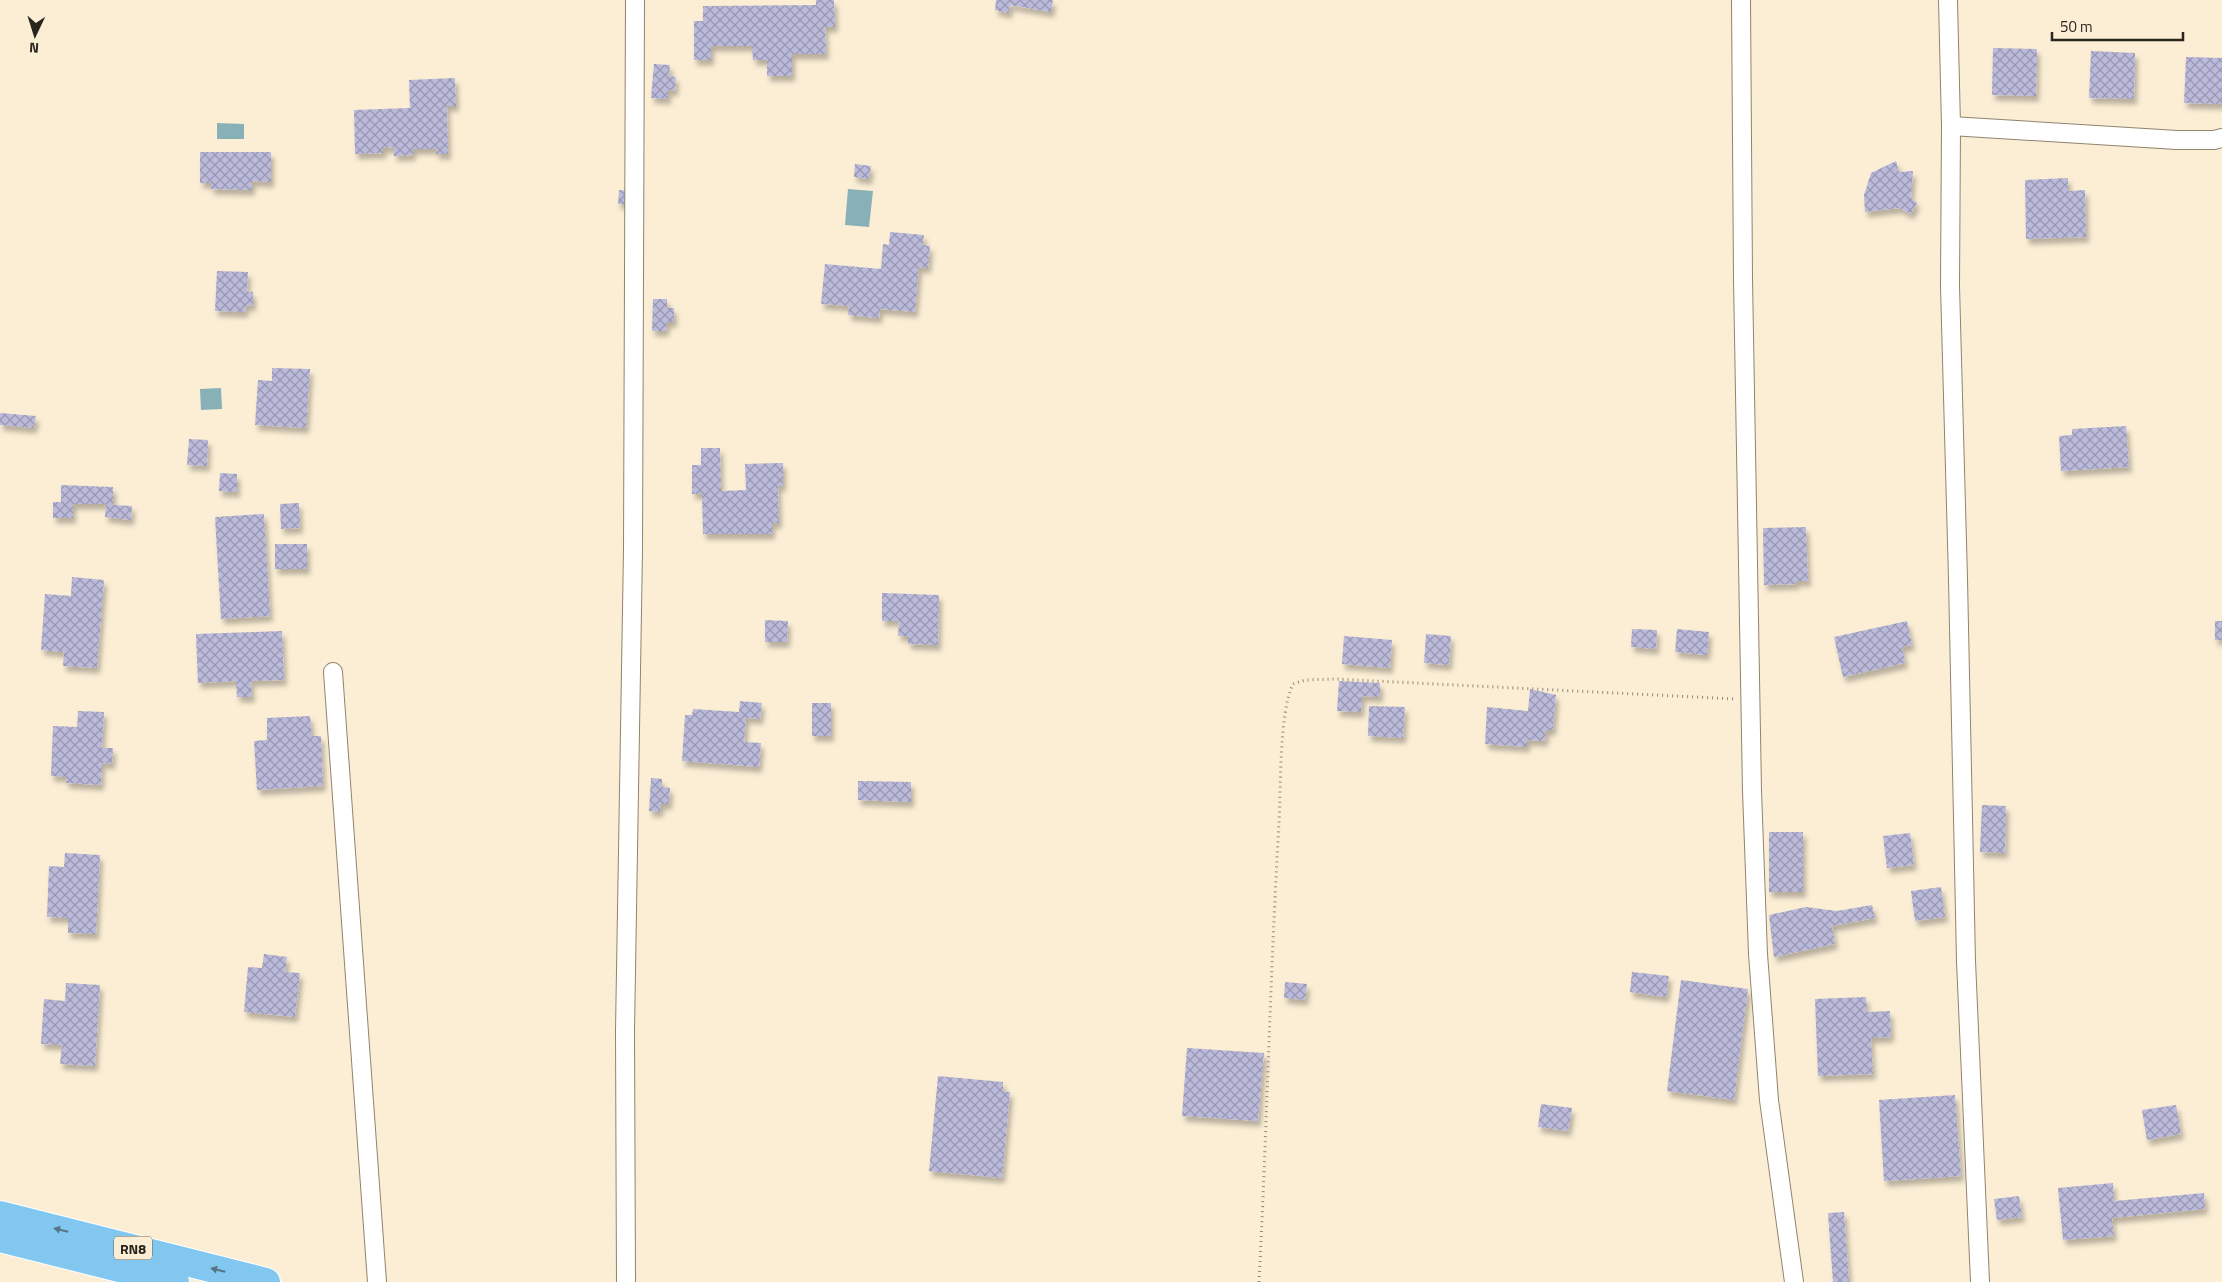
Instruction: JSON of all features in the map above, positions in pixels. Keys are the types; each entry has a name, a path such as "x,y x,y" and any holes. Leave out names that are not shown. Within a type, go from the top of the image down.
{"highway":[{"name":"RN8","path":"0,1215 266,1282"},
{"name":"RN8","path":"0,1238 175,1282"}],"street":[{"path":"626,1282 624,1031 633,550 635,0"},
{"path":"1741,0 1752,800 1763,1037 1769,1100 1794,1282"},
{"path":"1948,0 1951,126 1950,286 1966,961 1980,1282"},
{"path":"1951,126 2168,139 2214,140 2222,138"},
{"path":"333,672 378,1282"}],"path":[{"path":"1259,1282 1280,805 1286,706 1293,684 1305,680 1336,678 1751,699"}],"water":[{"path":"217,123 244,124 244,139 217,139"},
{"path":"848,189 873,191 869,227 845,225"},
{"path":"221,388 222,409 201,410 200,389"}],"building":[{"path":"816,0 834,0 835,27 825,27 826,54 792,54 792,76 767,76 767,60 753,60 752,46 711,46 711,60 694,60 694,21 703,21 703,6 816,5"},
{"path":"996,0 1053,0 1051,12 1010,5 1009,13 995,10"},
{"path":"1993,48 2037,49 2036,96 1992,95"},
{"path":"2091,51 2135,53 2134,99 2089,98"},
{"path":"2186,57 2222,58 2222,104 2184,103"},
{"path":"654,64 670,65 669,76 676,77 675,91 668,90 668,99 651,98"},
{"path":"455,78 456,106 447,106 448,154 436,154 436,149 413,149 413,155 394,156 394,147 383,148 383,153 355,154 354,110 410,108 409,80"},
{"path":"200,152 271,152 271,182 252,181 252,190 211,189 211,183 200,183"},
{"path":"1896,161 1899,172 1913,171 1911,198 1917,203 1911,214 1899,208 1865,212 1864,195 1871,173"},
{"path":"855,164 871,166 869,179 854,177"},
{"path":"2068,178 2068,191 2085,190 2086,237 2026,239 2025,180"},
{"path":"619,190 629,191 629,204 618,204"},
{"path":"890,232 924,235 923,245 930,246 928,268 919,267 915,312 880,309 879,318 848,315 849,306 821,304 825,264 881,269 883,244 889,245"},
{"path":"217,271 248,272 247,292 253,292 253,306 246,305 245,312 215,311"},
{"path":"653,299 667,299 667,308 674,308 674,322 667,322 666,331 652,331"},
{"path":"272,368 310,369 306,428 255,425 258,380 272,381"},
{"path":"0,413 36,416 34,428 0,425"},
{"path":"2126,426 2129,467 2061,471 2059,436 2072,435 2072,429"},
{"path":"189,439 208,440 207,466 187,465"},
{"path":"701,448 720,448 721,491 746,490 745,464 783,463 783,486 778,486 779,523 772,523 772,534 703,534 702,494 692,494 692,465 701,465"},
{"path":"220,473 237,474 237,492 219,491"},
{"path":"61,485 113,487 113,505 132,506 131,520 105,517 106,504 73,504 73,518 53,518 53,502 61,502"},
{"path":"299,503 300,528 281,529 280,504"},
{"path":"264,514 270,616 221,619 215,517"},
{"path":"1806,527 1808,581 1796,581 1796,584 1764,585 1763,528"},
{"path":"275,544 307,544 307,569 275,569"},
{"path":"72,577 104,580 97,668 63,666 64,652 41,650 45,594 71,596"},
{"path":"882,593 939,595 938,645 908,644 908,636 898,636 899,621 882,621"},
{"path":"765,620 788,621 787,642 765,642"},
{"path":"1907,621 1912,645 1902,647 1905,663 1843,677 1834,637"},
{"path":"2215,621 2222,621 2222,640 2215,640"},
{"path":"1632,629 1657,630 1656,649 1631,647"},
{"path":"1677,629 1709,632 1707,655 1675,652"},
{"path":"282,631 284,680 251,681 252,697 237,697 236,681 198,683 196,634"},
{"path":"1426,634 1451,636 1449,665 1424,663"},
{"path":"1344,636 1392,640 1390,668 1342,664"},
{"path":"1339,681 1380,683 1380,697 1362,696 1361,712 1337,711"},
{"path":"1530,689 1556,695 1553,730 1546,730 1545,741 1527,740 1527,747 1485,744 1487,707 1528,711"},
{"path":"740,701 762,703 760,719 746,718 744,742 761,743 759,767 682,761 685,715 692,715 693,709 739,712"},
{"path":"812,703 831,703 831,736 812,736"},
{"path":"1369,706 1405,707 1403,738 1368,736"},
{"path":"78,711 104,712 102,748 113,748 112,764 102,763 101,785 66,783 66,777 51,776 53,726 77,727"},
{"path":"310,716 312,736 321,736 323,786 257,790 254,741 267,740 267,718"},
{"path":"651,778 662,779 662,787 670,788 669,804 661,804 660,812 649,811"},
{"path":"858,781 911,782 911,802 858,800"},
{"path":"1982,805 2006,806 2005,853 1980,852"},
{"path":"1769,832 1803,832 1803,892 1769,892"},
{"path":"1910,833 1914,865 1887,868 1883,836"},
{"path":"65,853 100,855 96,934 68,933 68,918 47,917 49,866 64,867"},
{"path":"1941,887 1945,917 1915,921 1911,891"},
{"path":"1872,905 1875,918 1832,926 1835,944 1774,957 1769,915 1806,907 1837,911"},
{"path":"264,954 287,957 285,972 300,973 295,1017 244,1012 248,967 262,968"},
{"path":"1632,972 1669,976 1666,997 1630,992"},
{"path":"1681,980 1748,989 1734,1100 1667,1091"},
{"path":"1285,982 1307,984 1305,1000 1284,998"},
{"path":"66,983 100,985 95,1066 60,1064 62,1045 41,1044 44,999 65,1001"},
{"path":"1866,997 1867,1012 1890,1011 1891,1037 1871,1038 1873,1074 1818,1076 1815,999"},
{"path":"1187,1048 1264,1053 1258,1121 1182,1116"},
{"path":"938,1076 1003,1082 1003,1091 1010,1092 1002,1178 929,1171"},
{"path":"1955,1095 1961,1176 1884,1181 1879,1100"},
{"path":"1541,1104 1572,1108 1568,1131 1538,1127"},
{"path":"2176,1105 2181,1134 2147,1140 2142,1110"},
{"path":"2113,1183 2114,1201 2204,1193 2205,1209 2112,1218 2114,1236 2063,1240 2058,1188"},
{"path":"2019,1196 2022,1217 1997,1220 1994,1199"},
{"path":"1844,1212 1849,1282 1833,1282 1828,1213"}]}
